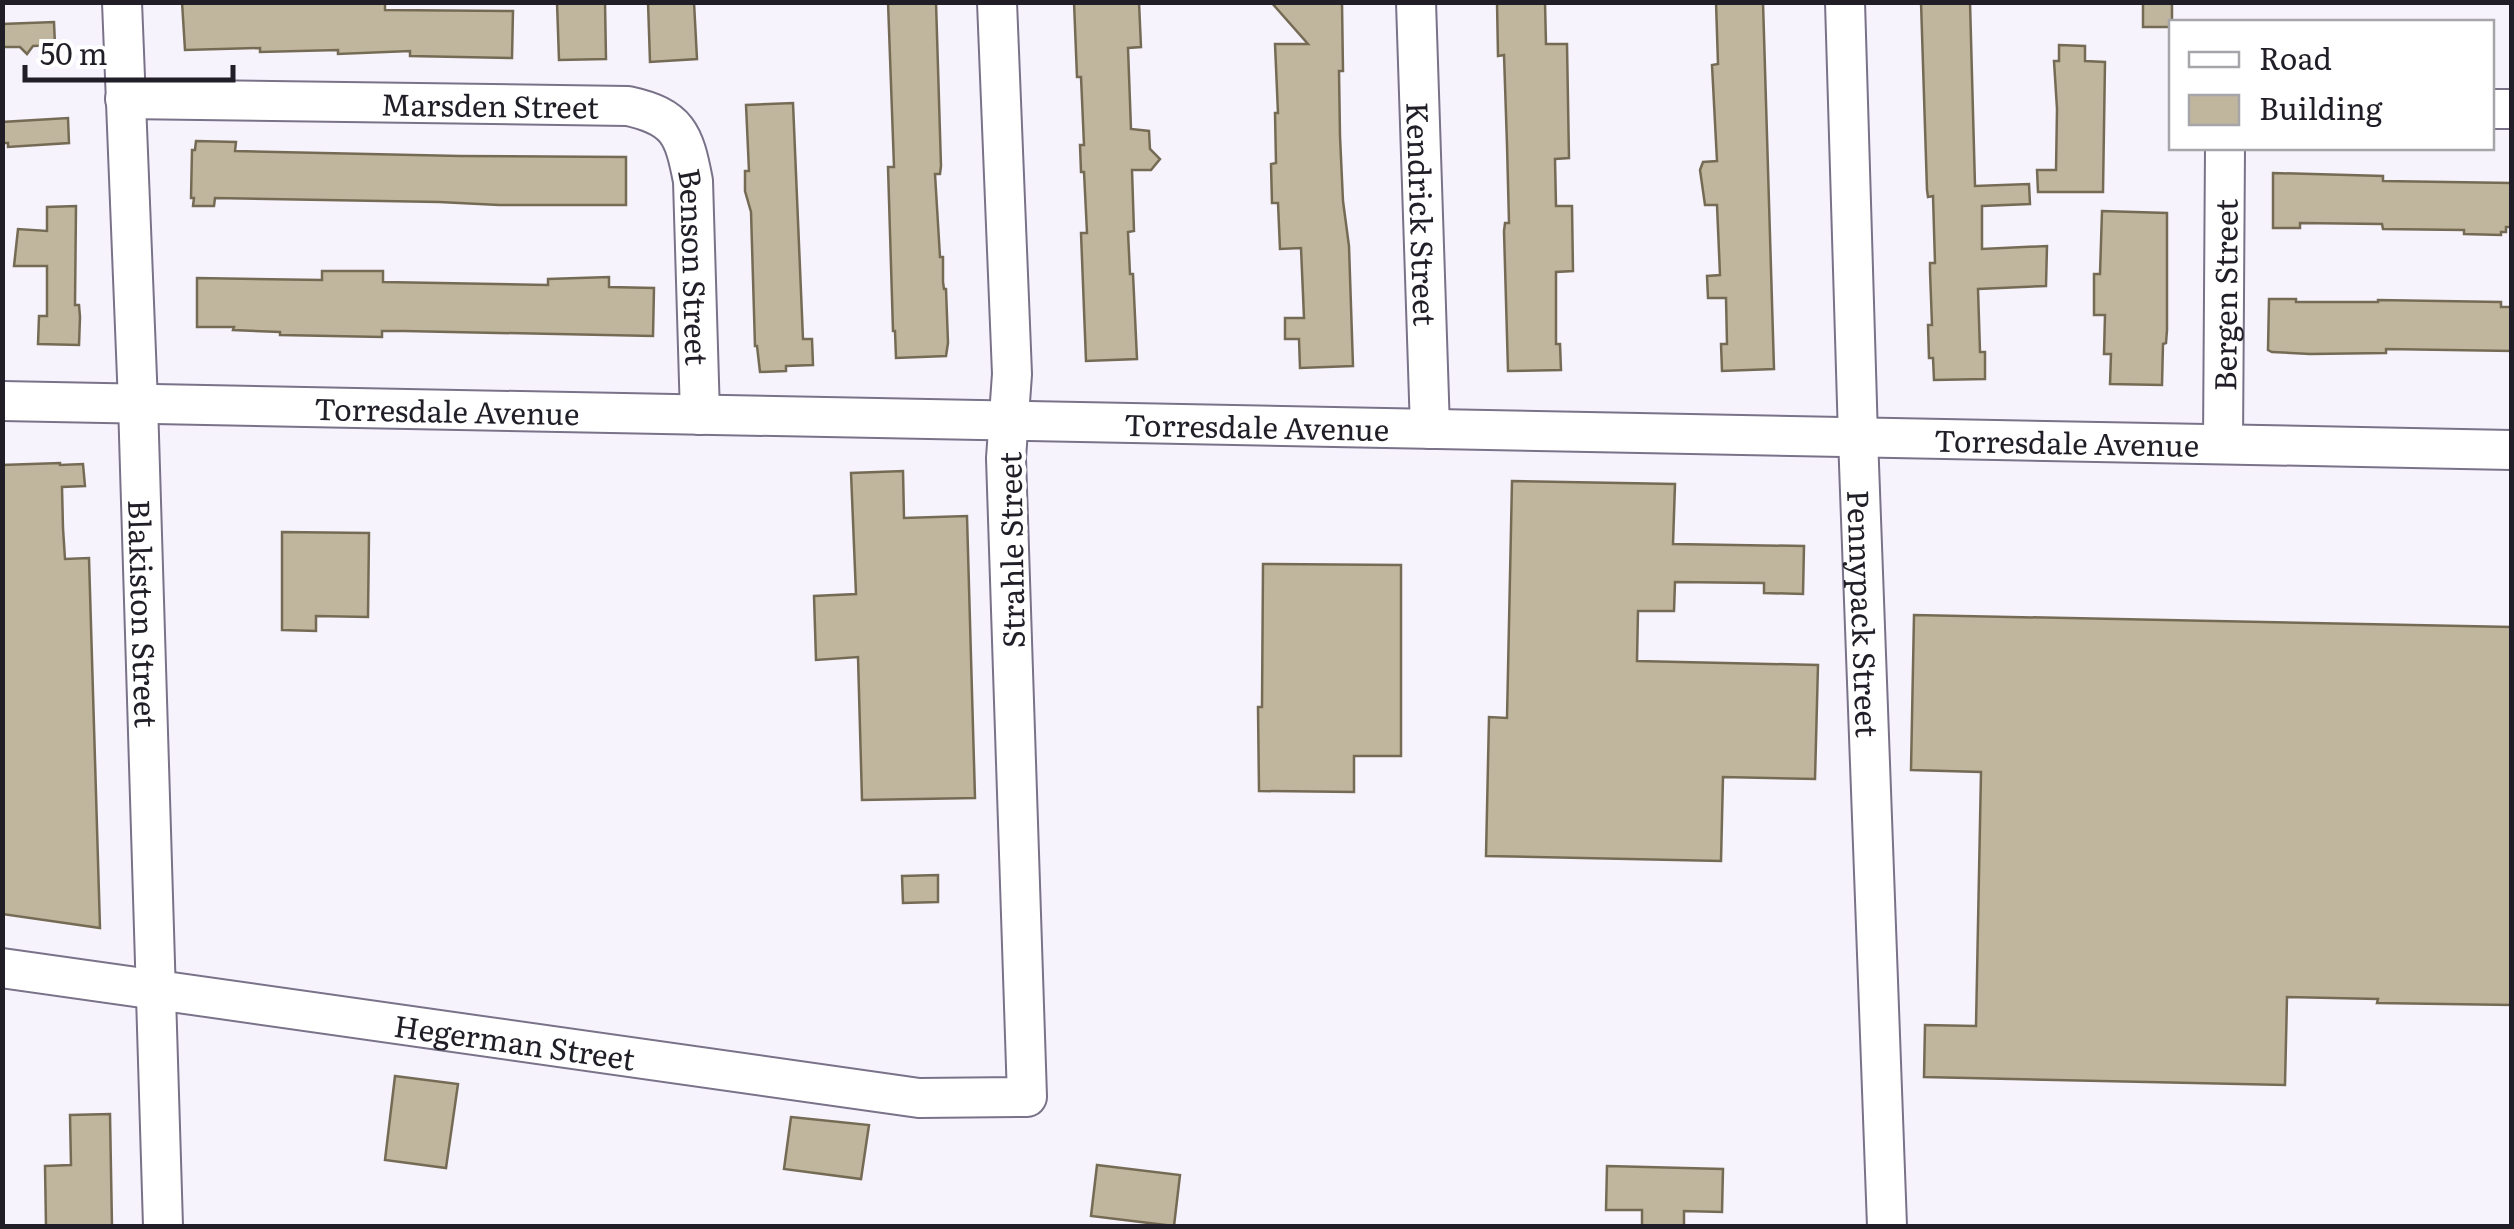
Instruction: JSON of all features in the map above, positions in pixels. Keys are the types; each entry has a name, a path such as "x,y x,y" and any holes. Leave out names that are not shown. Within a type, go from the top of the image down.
{"street":[{"name":"Blakiston Street","path":"122,2 163,1226"},
{"name":"Strahle Street","path":"997,2 1012,374 1007,478 1027,1097"},
{"name":"Kendrick Street","path":"1416,2 1430,429"},
{"name":"Pennypack Street","path":"1846,2 1888,1226"},
{"name":"Marsden Street","path":"125,98 628,106 653,111 670,124"},
{"name":"Benson Street","path":"670,124 681,134 693,182 700,415"},
{"name":"Bergen Street","path":"2223,443 2225,150"},
{"name":"Torresdale Avenue","path":"2,401 2512,450"},
{"name":"Hegerman Street","path":"2,968 919,1098 1027,1097"}],"building":[{"path":"182,2 385,2 385,10 513,11 512,58 410,56 410,51 338,54 338,50 185,50"},
{"path":"557,2 605,2 606,59 559,60"},
{"path":"648,2 694,2 697,59 650,62"},
{"path":"888,2 936,2 941,166 940,174 935,174 946,289 946,356 896,358 888,167 894,167"},
{"path":"1074,2 1139,2 1141,47 1128,48 1131,129 1149,131 1150,149 1160,159 1151,170 1132,170 1134,231 1128,232 1137,359 1086,361 1081,233 1087,233"},
{"path":"1271,2 1342,2 1340,136 1353,366 1300,368 1299,339 1285,339 1285,318 1304,318 1301,248 1280,249 1278,203 1272,203 1271,164 1276,163 1278,113 1275,44 1308,44"},
{"path":"1497,2 1545,2 1546,44 1567,44 1569,158 1555,159 1556,206 1572,206 1573,271 1556,272 1556,344 1560,344 1561,370 1508,371 1504,231 1505,223 1509,223 1507,145 1504,55 1498,56"},
{"path":"1716,2 1763,2 1774,369 1722,371 1721,344 1727,344 1726,298 1708,298 1707,276 1720,275 1717,205 1705,205 1700,170 1703,162 1717,161 1712,65 1718,64"},
{"path":"1921,2 1970,2 1975,186 2029,184 2030,204 1982,206 1982,249 2047,246 2046,286 1978,289 1985,379 1934,380 1933,358 1929,358 1930,263 1935,263 1933,196 1928,197 1927,190"},
{"path":"2143,2 2172,2 2169,27 2143,27"},
{"path":"54,22 55,45 33,46 27,54 20,47 2,47 2,24"},
{"path":"2059,45 2085,46 2085,61 2105,62 2103,192 2038,192 2037,170 2056,170 2054,61 2059,61"},
{"path":"793,103 803,339 812,339 813,365 760,372 755,346 751,212 745,191 745,171 749,171 746,105"},
{"path":"68,118 69,143 8,147 8,143 2,143 2,122"},
{"path":"196,141 236,142 235,151 626,157 626,205 215,198 214,206 193,206 192,150"},
{"path":"2273,173 2383,176 2383,181 2512,183 2512,227 2506,227 2501,235 2464,234 2464,230 2383,229 2382,224 2300,223 2300,228 2273,228"},
{"path":"76,206 75,305 79,305 79,345 38,344 39,316 47,316 47,266 14,266 18,229 47,231 47,207"},
{"path":"2102,211 2167,213 2167,330 2162,385 2110,384 2111,354 2104,354 2105,315 2094,315 2094,274 2100,274"},
{"path":"322,271 383,271 383,282 548,285 548,279 609,277 609,287 654,288 653,336 404,331 382,331 382,337 280,335 233,330 234,327 197,327 197,278 322,280"},
{"path":"2269,299 2501,302 2501,307 2512,307 2512,351 2272,352 2268,350"},
{"path":"83,464 85,486 62,487 63,528 65,559 89,558 100,928 2,914 2,465"},
{"path":"903,471 904,518 967,516 975,798 862,800 858,657 816,660 814,596 856,594 851,473"},
{"path":"1512,481 1675,484 1673,544 1804,546 1803,594 1764,593 1764,583 1675,582 1674,611 1638,611 1637,661 1818,665 1815,779 1723,777 1721,861 1486,856 1489,717 1507,718"},
{"path":"282,532 369,533 368,617 316,616 316,631 282,630"},
{"path":"1263,564 1401,565 1401,756 1354,756 1354,792 1259,791"},
{"path":"1914,615 2512,627 2512,1005 2287,997 2285,1085 1924,1077 1925,1025 1976,1026 1981,772 1911,770"},
{"path":"938,875 938,902 903,903 902,876"},
{"path":"395,1076 458,1084 446,1168 385,1160"},
{"path":"110,1114 112,1226 46,1226 45,1166 71,1165 70,1115"},
{"path":"791,1117 869,1125 861,1179 784,1169"},
{"path":"1097,1165 1180,1175 1174,1226 1091,1216"},
{"path":"1607,1166 1723,1169 1722,1212 1684,1211 1684,1226 1642,1226 1642,1210 1606,1210"}]}
